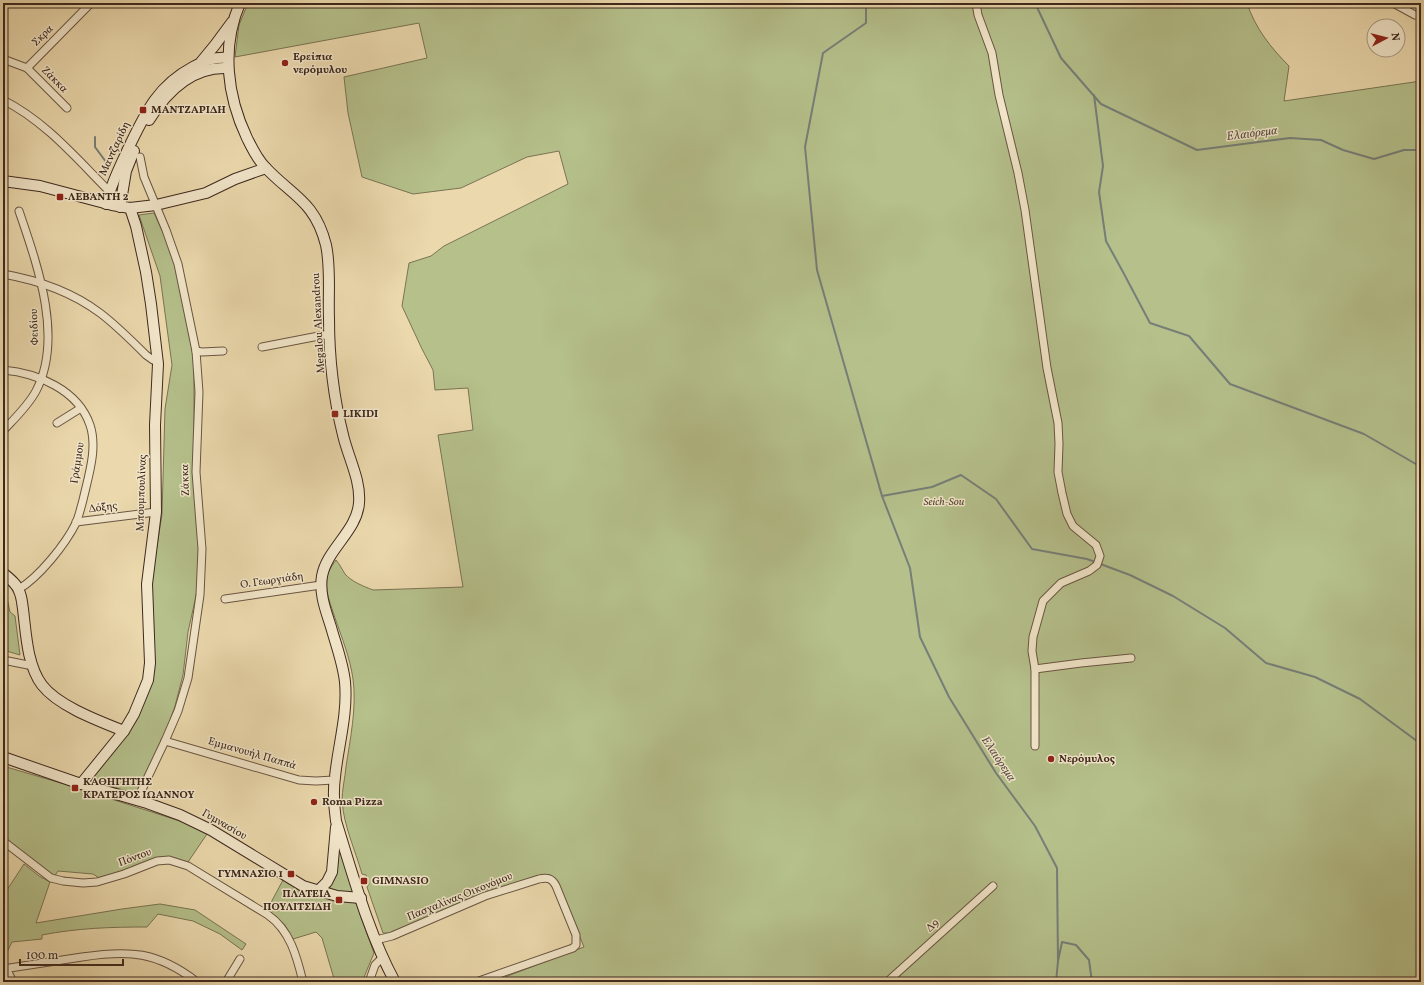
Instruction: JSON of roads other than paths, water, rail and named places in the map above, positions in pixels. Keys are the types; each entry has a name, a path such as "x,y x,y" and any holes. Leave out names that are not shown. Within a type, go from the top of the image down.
{"street":[{"name":"Σκρα","path":"27,68 91,3"},
{"name":"Megalou Alexandrou","path":"240,3 234,19 230,37 228,58 230,85 234,108 257,158 303,201 315,217 321,230 326,249 328,262 329,334 334,384 340,421 357,483 359,503 354,520 326,566 322,575 321,585 324,604 340,658 346,695 345,713 334,780 336,821 382,958 395,982"},
{"path":"976,3 979,17 992,53 1023,198 1047,368 1058,425 1058,472 1062,493 1067,514 1073,526 1096,545 1100,556 1097,565 1089,571 1061,583 1043,601 1033,637 1032,651 1035,669 1035,746"},
{"path":"1393,3 1415,15"},
{"path":"234,19 201,67 221,77 224,81 234,108"},
{"name":"Μαντζαρίδη","path":"125,208 126,171 144,127 161,103 173,90 210,58 228,58"},
{"name":"Ζάκκα","path":"3,59 27,68 67,108"},
{"name":"Μαντζαρίδη","path":"106,204 109,191 139,124 154,99 182,72 201,67 228,68"},
{"path":"3,100 22,110 41,124 109,191"},
{"name":"Ζάκκα","path":"137,800 178,711 188,678 202,571 202,529 198,506 196,472 199,392 196,351 178,264 144,177 140,157"},
{"path":"3,181 40,186 125,208 156,205 206,193 235,179 266,168"},
{"name":"Μπουμπουλίνας","path":"81,784 124,731 134,714 148,680 150,663 147,584 156,512 155,424 158,361 152,304 146,272 136,226 125,208"},
{"name":"Φειδίου","path":"3,431 35,393 42,378 48,329 36,261 19,211"},
{"path":"3,274 26,278 70,295 100,313 150,358 158,361"},
{"path":"262,346 329,334"},
{"path":"196,351 223,351"},
{"name":"Γράμμου","path":"3,370 42,378 74,399 81,408 90,425 93,441 90,470 76,522 53,557 33,578 19,589"},
{"path":"57,423 81,408"},
{"name":"Δόξης","path":"76,522 156,512"},
{"path":"3,573 19,589 28,647 33,666 42,686 59,700 92,718 124,731"},
{"name":"Ο. Γεωργιάδη","path":"225,599 321,585"},
{"path":"1035,669 1131,658"},
{"path":"3,660 33,666"},
{"name":"Εμμανουήλ Παππά","path":"165,741 299,780 334,780"},
{"name":"Γυμνασίου","path":"3,757 81,784 173,812 199,824 303,886 342,896 361,898"},
{"path":"318,891 327,882 332,872 336,821"},
{"name":"Πόντου","path":"3,841 51,878 63,881 83,883 97,882 163,860 169,860 188,866 268,915 278,923 290,941 304,982"},
{"name":"Πασχαλίνας Οικονόμου","path":"376,940 392,936 496,892 539,879 546,878 552,880 556,886 576,935 576,946 476,982"},
{"name":"Δ9","path":"887,982 993,886"},
{"path":"13,982 4,968 110,953 129,953 149,957 170,964 197,982"},
{"path":"369,982 375,965 382,958"},
{"path":"226,982 240,959"}],"waterway":[{"path":"866,3 866,23 823,53 805,147 817,270 882,496 932,487 961,475 996,499 1032,549 1087,559 1130,575 1173,596 1225,628 1266,663 1315,677 1360,699 1421,744"},
{"name":"Ελαιόρεμα","path":"1035,3 1061,58 1101,104 1197,150 1290,138 1321,140 1343,150 1374,159 1404,150 1421,150"},
{"path":"1094,95 1103,166 1099,192 1106,241 1150,323 1189,336 1230,384 1364,434 1421,467"},
{"path":"95,137 95,147 109,166"},
{"name":"Ελαιόρεμα","path":"882,496 910,568 920,637 949,697 996,773 1035,826 1057,868 1058,961 1062,942 1076,945 1089,960 1092,982"},
{"path":"1056,982 1058,961"}],"place":[{"name":"Ερείπια νερόμυλου","path":"285,63"},
{"name":"ΜΑΝΤΖΑΡΙΔΗ","path":"143,110"},
{"name":"ΛΕΒΑΝΤΗ 2","path":"60,197"},
{"name":"LIKIDI","path":"335,414"},
{"name":"Νερόμυλος","path":"1051,759"},
{"name":"ΚΑΘΗΓΗΤΗΣ ΚΡΑΤΕΡΟΣ ΙΩΑΝΝΟΥ","path":"75,788"},
{"name":"Roma Pizza","path":"314,802"},
{"name":"ΓΥΜΝΑΣΙΟ 1","path":"291,874"},
{"name":"GIMNASIO","path":"364,881"},
{"name":"ΠΛΑΤΕΙΑ ΠΟΥΛΙΤΣΙΔΗ","path":"339,900"}],"park label":[{"name":"Seich-Sou","path":"944,502"}]}
